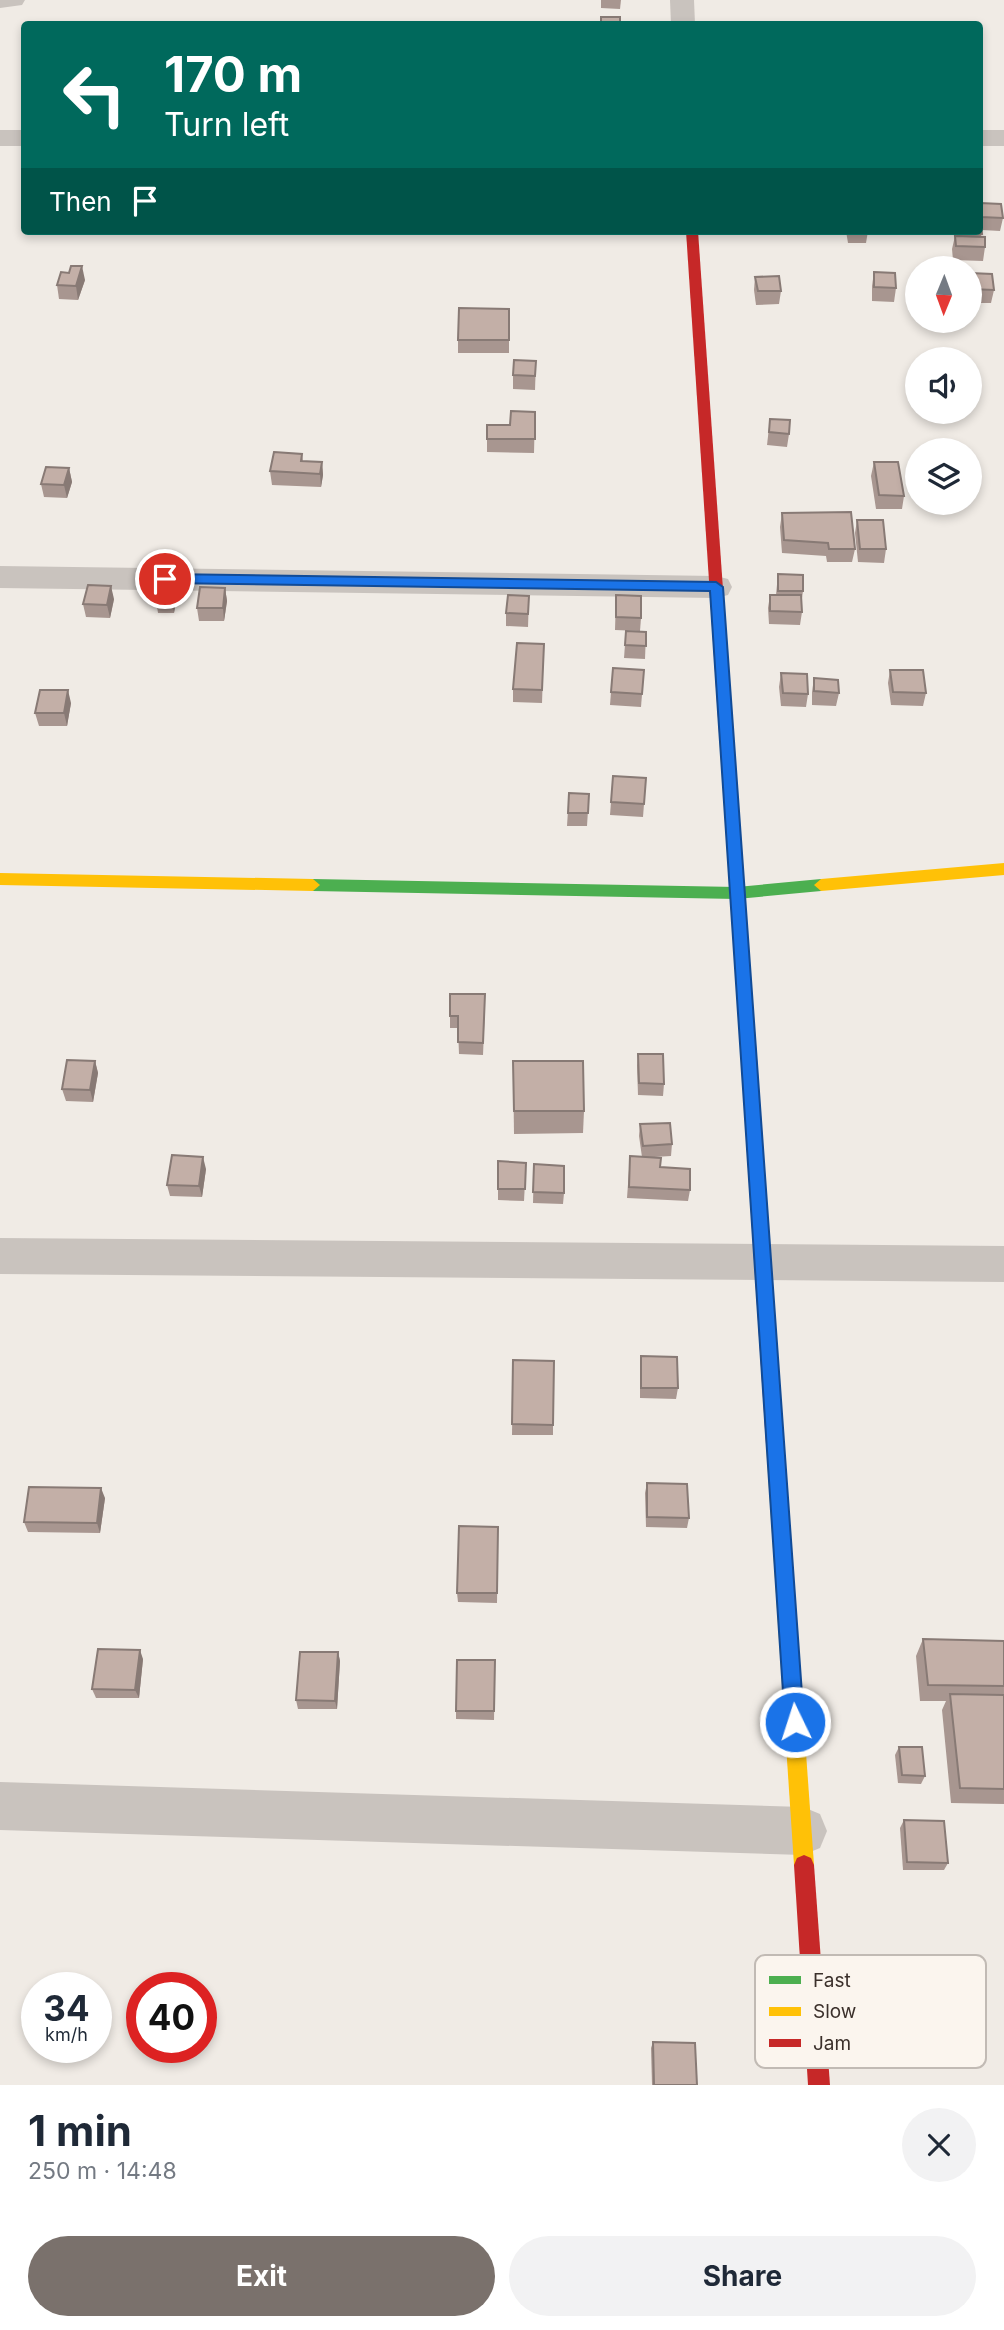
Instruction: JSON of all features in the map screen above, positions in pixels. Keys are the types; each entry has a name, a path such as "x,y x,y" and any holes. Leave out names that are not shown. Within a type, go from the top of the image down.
{"street":[{"path":"0,1 12,0"},
{"path":"682,0 683,21"},
{"path":"0,138 21,138"},
{"path":"983,138 1004,138"},
{"path":"692,235 811,1955"},
{"path":"0,576 716,587"},
{"path":"0,879 737,893 1004,869"},
{"path":"0,1256 1004,1265"},
{"path":"0,1806 803,1830"}],"building":[{"path":"601,17 620,17 620,21 601,21"},
{"path":"983,203 1001,204 1003,218 983,217"},
{"path":"955,236 985,237 985,247 956,246"},
{"path":"71,266 82,266 76,286 57,285 61,272 69,273"},
{"path":"874,272 895,273 896,288 874,287"},
{"path":"982,274 992,274 994,290 982,290"},
{"path":"779,276 781,291 758,291 755,277"},
{"path":"459,308 509,309 509,340 458,340"},
{"path":"514,360 536,361 535,376 513,375"},
{"path":"511,411 535,412 535,439 487,439 487,425 510,425"},
{"path":"770,419 790,420 789,434 769,432"},
{"path":"274,452 302,454 301,461 322,462 320,474 270,471"},
{"path":"874,462 898,462 904,496 879,495"},
{"path":"46,467 69,468 64,485 41,484"},
{"path":"851,512 855,549 829,549 828,543 784,540 782,513"},
{"path":"857,520 883,520 886,549 860,549"},
{"path":"778,574 803,575 803,591 778,591"},
{"path":"88,585 111,586 107,605 83,604"},
{"path":"158,586 174,586 172,600 156,600"},
{"path":"200,587 225,588 223,608 197,608"},
{"path":"508,595 529,596 528,614 506,613"},
{"path":"616,595 641,596 641,618 616,617"},
{"path":"770,595 801,595 802,612 770,611"},
{"path":"626,631 646,632 646,646 625,645"},
{"path":"517,643 544,644 542,690 513,689"},
{"path":"613,668 644,670 642,694 611,692"},
{"path":"890,670 923,670 926,693 893,692"},
{"path":"781,673 807,674 808,694 783,693"},
{"path":"814,678 838,680 839,693 814,691"},
{"path":"40,690 68,690 64,713 35,713"},
{"path":"613,776 646,778 644,804 611,802"},
{"path":"569,793 589,794 588,813 568,813"},
{"path":"450,994 485,994 483,1043 458,1042 458,1016 450,1016"},
{"path":"638,1054 663,1054 664,1084 639,1083"},
{"path":"67,1060 95,1061 90,1090 62,1089"},
{"path":"513,1061 583,1061 584,1111 514,1111"},
{"path":"670,1123 672,1144 643,1146 640,1124"},
{"path":"172,1155 203,1157 199,1186 167,1185"},
{"path":"630,1156 661,1158 660,1167 690,1169 690,1190 629,1187"},
{"path":"498,1161 526,1163 525,1189 498,1189"},
{"path":"534,1164 564,1166 564,1193 533,1192"},
{"path":"641,1356 677,1357 678,1388 641,1388"},
{"path":"513,1360 554,1361 553,1425 512,1424"},
{"path":"647,1483 687,1484 689,1518 647,1517"},
{"path":"29,1487 101,1488 97,1523 24,1522"},
{"path":"459,1526 498,1527 497,1593 457,1593"},
{"path":"923,1639 1004,1641 1004,1686 928,1685"},
{"path":"98,1649 140,1650 135,1690 92,1689"},
{"path":"300,1652 338,1652 335,1701 296,1700"},
{"path":"457,1660 495,1660 494,1711 456,1711"},
{"path":"950,1694 1004,1695 1004,1789 960,1788"},
{"path":"899,1747 922,1747 925,1776 902,1775"},
{"path":"904,1820 944,1821 948,1863 907,1862"},
{"path":"653,2042 695,2043 697,2085 654,2085"}],"traffic: fast":[{"path":"313,885 737,893 821,885"}],"traffic: slow":[{"path":"726,733 748,1045"},
{"path":"821,885 1004,869"},
{"path":"0,879 313,885"},
{"path":"775,1444 804,1865"}],"traffic: jam":[{"path":"692,235 726,733"},
{"path":"748,1045 775,1444"},
{"path":"804,1865 810,1955"},
{"path":"818,2068 819,2085"}],"route":[{"path":"165,579 716,587 795,1722"}]}
